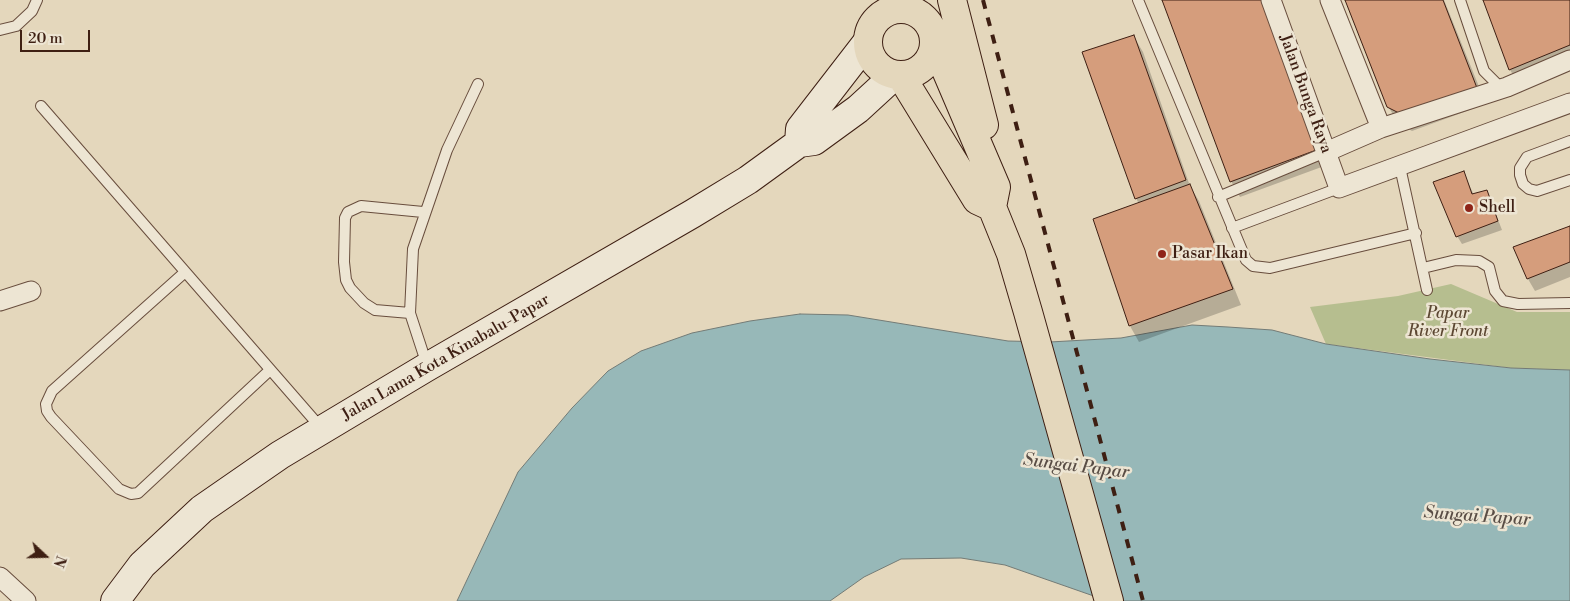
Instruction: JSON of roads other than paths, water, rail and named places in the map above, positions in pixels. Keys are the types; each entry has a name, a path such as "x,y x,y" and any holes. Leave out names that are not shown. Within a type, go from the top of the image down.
{"main road":[{"path":"872,0 869,53 875,63 884,71 898,76 911,74 928,62 933,53 934,42"},
{"path":"952,0 992,156 992,176"},
{"path":"799,143 800,129 869,36 875,21 884,14 894,10 916,6 932,30 934,42 996,187 992,207 1010,254 1028,312 1109,601"},
{"path":"898,76 977,200 992,207"},
{"name":"Jalan Lama Kota Kinabalu-Papar","path":"115,601 142,565 202,509 280,455 692,214 748,180 799,143 814,141 858,109 898,76"}],"street":[{"name":"Jalan Bunga Raya","path":"1272,0 1339,188"},
{"path":"1330,0 1381,128"},
{"path":"1326,152 1381,128 1507,87 1570,60"},
{"path":"1339,188 1570,103"},
{"path":"0,301 31,291"},
{"path":"0,577 26,601"}],"lane":[{"path":"0,30 16,26 32,11 37,0"},
{"path":"1138,0 1218,197 1246,260 1253,266 1261,268 1416,233"},
{"path":"1460,0 1484,71 1497,84 1507,87"},
{"path":"428,367 410,313 412,248 447,150 478,84"},
{"path":"41,106 323,430"},
{"path":"1570,141 1528,157 1520,168 1520,176 1523,184 1537,191 1570,180"},
{"path":"1218,197 1326,152"},
{"path":"1400,167 1427,290"},
{"path":"1232,228 1339,188"},
{"path":"410,313 375,310 364,304 350,288 346,280 344,262 345,218 348,212 361,206 424,212"},
{"path":"1423,268 1456,260 1479,261 1489,267 1495,291 1503,301 1518,304 1570,303"},
{"path":"184,272 52,392 46,404 47,411 51,416 119,489 131,494 138,493 270,370"}],"water":[{"name":"Sungai Papar","path":"800,314 848,315 1008,341 1050,342 1121,338 1192,325 1272,330 1326,344 1430,359 1511,368 1570,370 1570,601 1108,601 1005,565 961,558 901,559 864,577 830,601 457,601 518,472 572,408 608,371 641,351 692,333 750,321"}],"railway":[{"path":"983,0 1143,601"}],"place":[{"name":"Shell","path":"1469,208"},
{"name":"Pasar Ikan","path":"1162,254"}],"park label":[{"name":"Papar River Front","path":"1448,323"}]}
